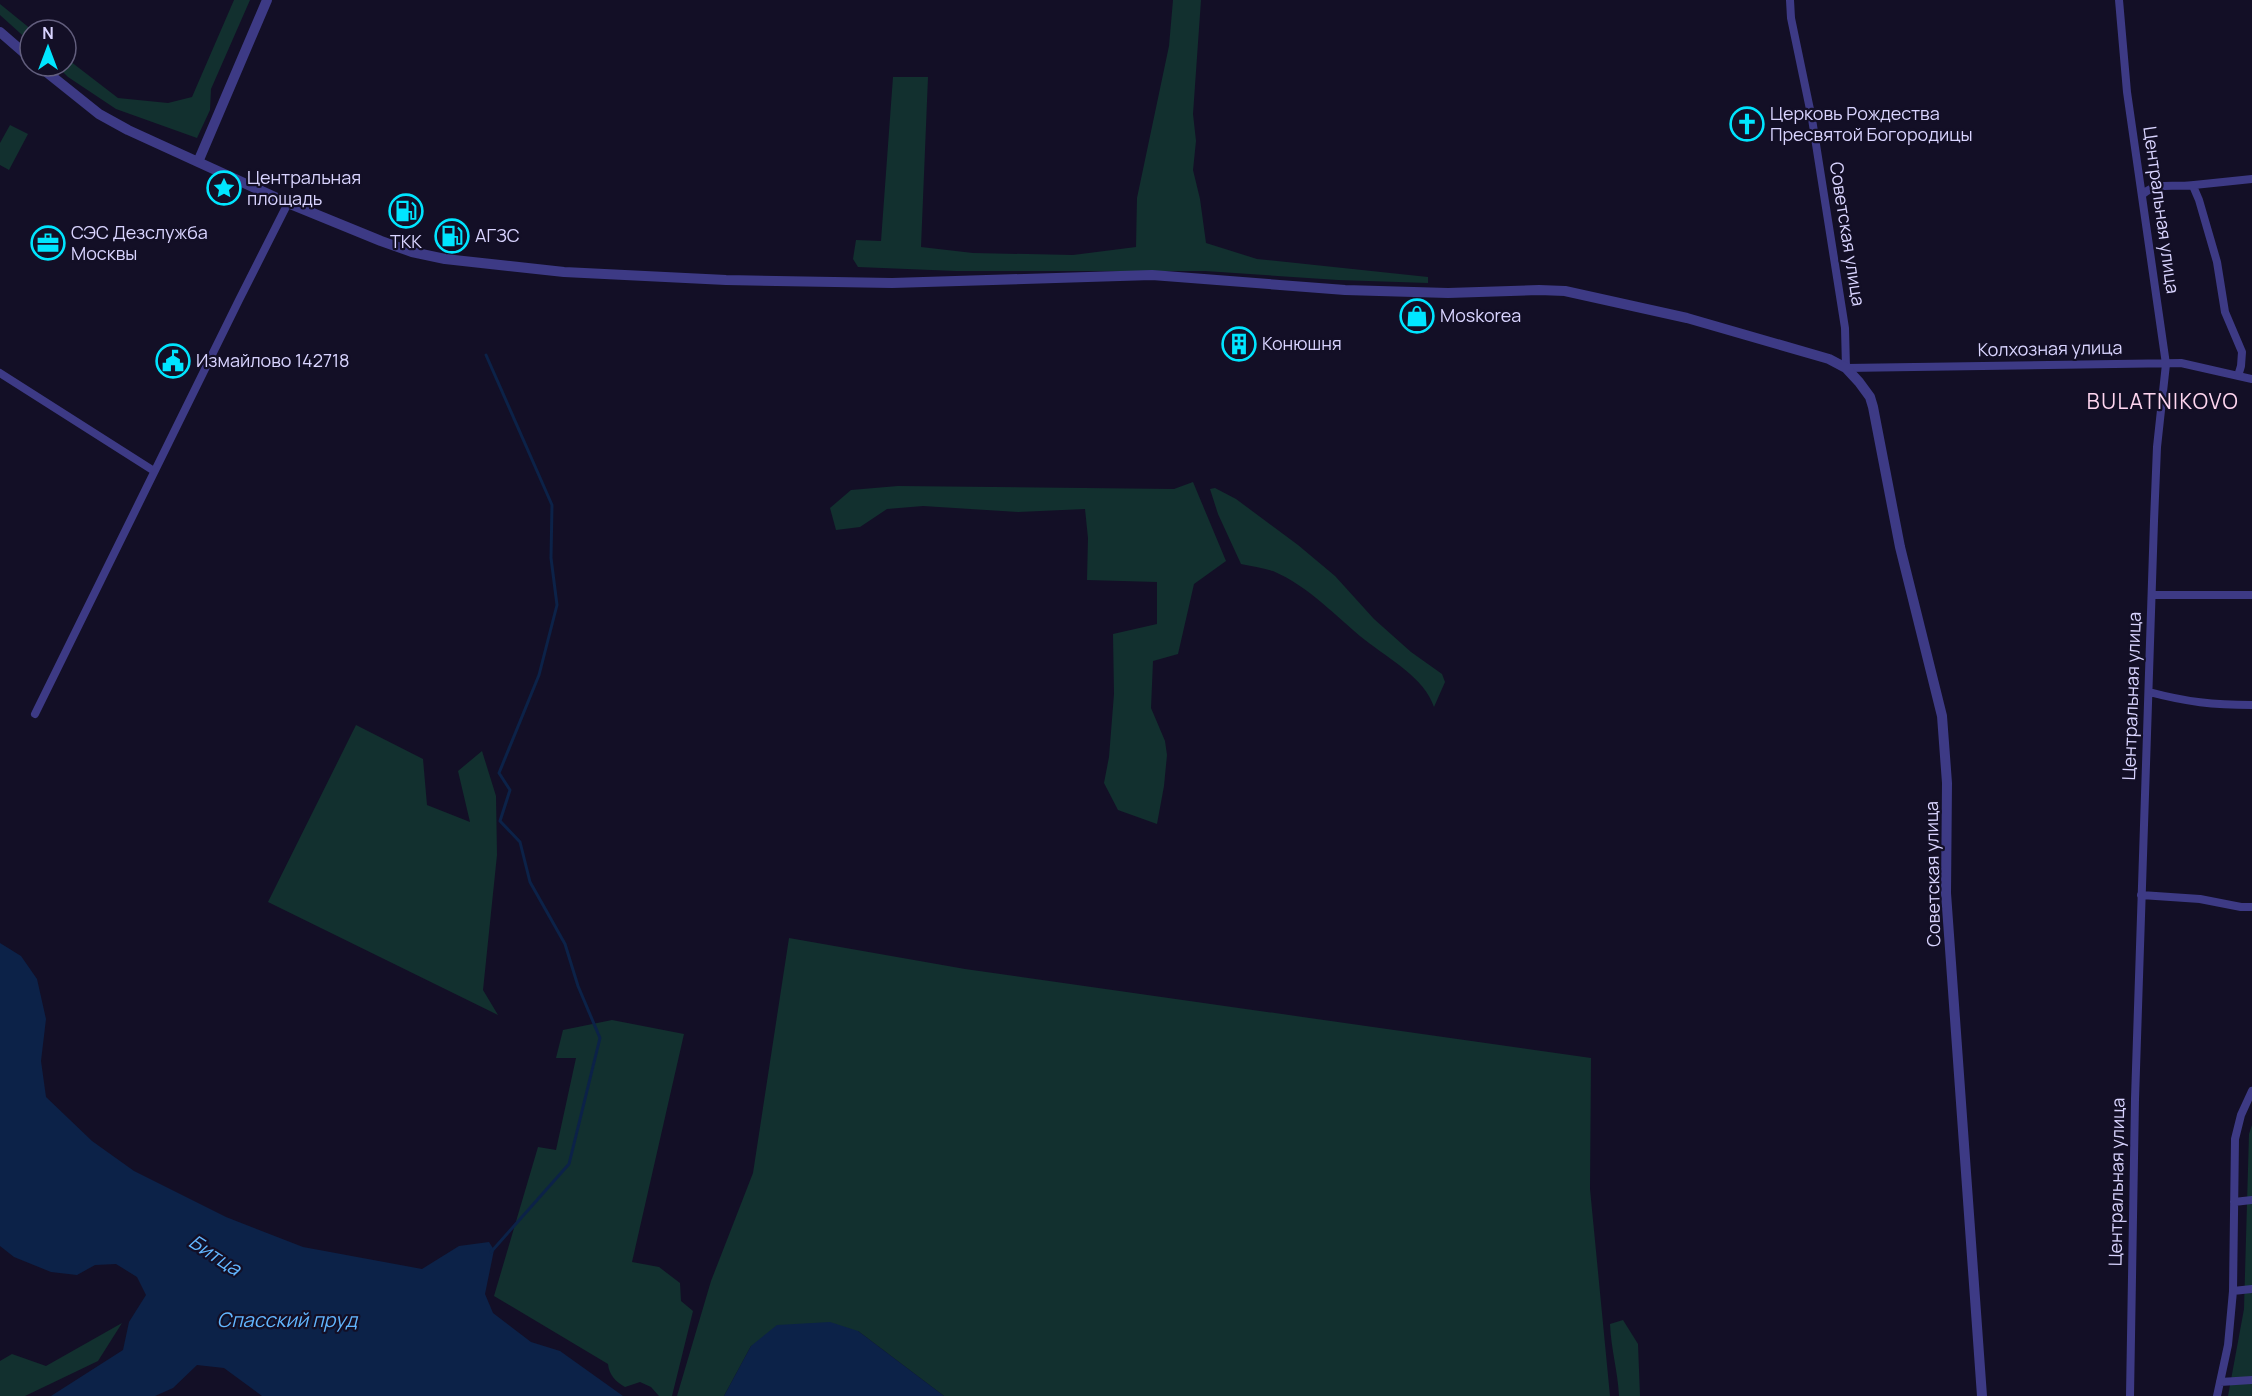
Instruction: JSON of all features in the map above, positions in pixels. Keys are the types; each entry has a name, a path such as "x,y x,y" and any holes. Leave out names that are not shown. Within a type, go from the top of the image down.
{"street":[{"path":"54,78 112,122 198,162 267,0"},
{"name":"Советская улица","path":"1790,0 1791,18 1812,119 1845,328 1846,368"},
{"name":"Центральная улица","path":"2119,0 2127,92 2166,364 2157,447 2141,895 2130,1396"},
{"path":"0,32 18,48"},
{"name":"Советская улица","path":"198,162 288,203 412,252 445,260 564,272 760,281 892,283 1152,275 1357,291 1448,293 1554,290 1644,307 1829,359 1846,368 1870,398 1900,547 1942,716 1947,783 1946,893 1982,1396"},
{"path":"2143,194 2150,189 2162,186 2193,186 2252,179"},
{"path":"2193,186 2217,262 2225,312 2242,352 2238,376"},
{"path":"35,714 288,203"},
{"name":"Колхозная улица","path":"1846,368 2181,363 2252,379"},
{"path":"0,373 154,471"},
{"path":"2152,595 2252,596"},
{"path":"2149,692 2188,702 2252,705"},
{"path":"2141,895 2200,899 2252,907"},
{"path":"2217,1396 2228,1345 2234,1291 2235,1139 2241,1115 2248,1109 2252,1091"},
{"path":"2234,1202 2252,1200"},
{"path":"2234,1291 2252,1289"},
{"path":"2220,1382 2252,1380"}],"green space":[{"path":"234,0 250,0 211,89 210,110 197,138 116,109 70,78 78,78 78,67 118,98 168,103 192,97"},
{"path":"1173,0 1201,0 1193,114 1196,141 1193,170 1200,199 1206,243 1257,259 1428,277 1428,283 1338,280 1205,271 956,271 858,267 853,259 856,240 881,241 893,77 928,77 921,247 973,253 1073,255 1136,247 1137,198 1169,46"},
{"path":"0,4 18,19 18,31 0,15"},
{"path":"10,125 28,134 9,170 0,165 0,143"},
{"path":"1193,482 1226,561 1194,584 1178,654 1153,661 1151,708 1165,741 1167,755 1157,824 1118,810 1104,783 1109,757 1114,694 1113,634 1157,624 1157,582 1087,580 1088,538 1085,509 1018,512 923,506 887,509 860,527 836,530 830,508 851,490 898,486 1174,489"},
{"path":"1215,488 1236,499 1298,545 1335,576 1374,619 1411,652 1442,674 1445,682 1434,707 1429,696 1414,678 1299,585 1273,571 1241,564 1218,514 1210,489"},
{"path":"356,725 423,759 427,805 470,822 458,771 482,751 496,796 497,855 483,990 498,1015 268,902"},
{"path":"789,938 965,969 1591,1058 1590,1189 1610,1396 944,1396 858,1331 751,1346 724,1396 677,1396 711,1281 753,1173"},
{"path":"612,1020 684,1034 632,1262 659,1267 680,1283 681,1301 693,1311 672,1396 659,1396 651,1387 640,1382 625,1387 614,1378 608,1364 494,1296 538,1147 556,1150 576,1058 556,1058 563,1030"},
{"path":"2252,1125 2252,1396 2228,1396 2244,1309 2249,1134"},
{"path":"1623,1320 1638,1344 1640,1396 1619,1396 1610,1324"},
{"path":"122,1323 98,1361 25,1396 0,1396 0,1361 12,1354 46,1366"}],"water":[{"name":"Спасский пруд","path":"0,943 21,956 37,979 46,1019 41,1061 46,1097 92,1141 134,1171 226,1217 303,1247 422,1269 459,1246 489,1242 494,1250 485,1294 493,1313 531,1342 560,1351 623,1396 262,1396 224,1368 197,1365 173,1388 155,1396 51,1396 123,1350 129,1322 146,1295 137,1277 116,1264 95,1265 77,1275 51,1272 14,1257 0,1246"},
{"path":"830,1322 858,1331 944,1396 724,1396 751,1346 777,1325"}],"waterway":[{"path":"486,355 552,505 551,558 557,605 539,675 499,773 510,790 500,821 520,842 530,882 565,944 578,986 600,1038 569,1164 491,1252"}],"place":[{"name":"Церковь Рождества Пресвятой Богородицы","path":"1747,124"},
{"name":"Центральная площадь","path":"224,188"},
{"name":"ТКК","path":"406,211"},
{"name":"АГЗС","path":"452,236"},
{"name":"СЭС Дезслужба Москвы","path":"48,243"},
{"name":"Moskorea","path":"1417,316"},
{"name":"Конюшня","path":"1239,344"},
{"name":"Измайлово 142718","path":"173,361"}],"district":[{"name":"BULATNIKOVO","path":"2163,402"}],"water label":[{"name":"Битца","path":"215,1255"}]}
